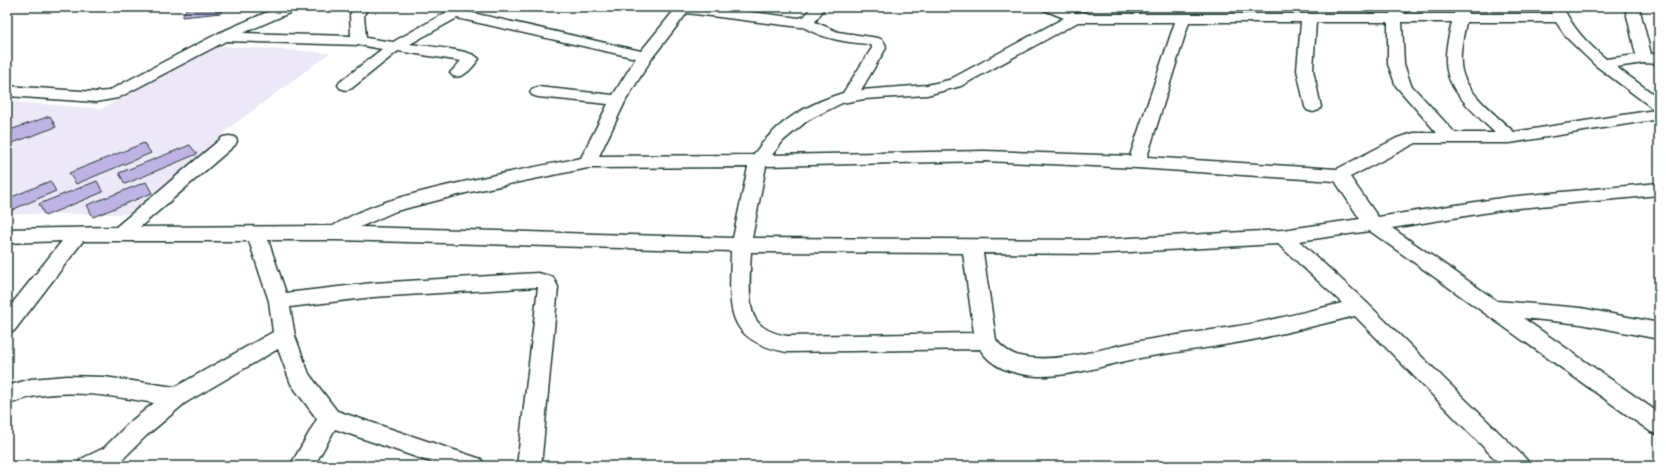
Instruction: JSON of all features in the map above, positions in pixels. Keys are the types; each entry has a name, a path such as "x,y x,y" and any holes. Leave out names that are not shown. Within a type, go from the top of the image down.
{"street":[{"path":"7,91 96,97 108,96 122,91 224,36 291,7"},
{"path":"359,41 357,15 361,7"},
{"path":"588,162 618,100 645,56 684,7 800,23 806,22 810,19 818,7"},
{"path":"1049,7 1075,18 1309,18 1339,13 1558,12 1581,44 1604,64 1659,106"},
{"path":"986,341 787,344 771,341 751,328 744,319 740,298 740,245 758,161 777,138 802,117 836,100 849,96 927,90 955,83 1075,18 1111,7"},
{"path":"1632,7 1644,58"},
{"path":"346,85 394,47 461,10 645,56"},
{"path":"1461,12 1454,63 1456,78 1468,95 1510,138"},
{"path":"1398,13 1396,64 1404,86 1450,137"},
{"path":"1309,18 1306,70 1313,107"},
{"path":"1137,162 1183,19"},
{"path":"806,22 828,35 876,41 879,45 879,48 849,96"},
{"path":"224,36 359,41 471,59 458,73"},
{"path":"1644,58 1659,47"},
{"path":"1604,64 1644,58 1659,59"},
{"path":"538,92 618,100"},
{"path":"337,233 361,218 390,206 470,186 588,162 758,161 985,156 1137,162 1325,176 1340,175 1403,142 1414,138 1510,138 1659,114"},
{"path":"121,234 229,141"},
{"path":"1340,175 1373,224 1659,425"},
{"path":"7,236 78,234 337,233 740,245 1093,247 1282,237 1508,203 1659,189"},
{"path":"7,325 78,234"},
{"path":"256,234 278,301 284,336 299,378 329,418 473,466"},
{"path":"1282,237 1360,307 1518,466"},
{"path":"972,246 986,341 991,350 998,357 1008,362 1025,366 1058,367 1138,350 1257,331 1360,307"},
{"path":"278,301 373,290 538,280 546,282 548,287 529,466"},
{"path":"1491,308 1581,316 1659,331"},
{"path":"89,466 112,456 138,429 177,396 284,336"},
{"path":"7,395 30,388 95,385 177,396"},
{"path":"302,466 329,418"}],"shaded area":[{"path":"207,45 330,53 233,125 134,214 7,214 7,101 102,109"}],"building":[{"path":"224,7 221,13 182,17 187,8"},
{"path":"50,116 56,127 7,145 7,131"},
{"path":"144,143 151,153 76,184 69,173"},
{"path":"190,145 197,154 125,184 119,173"},
{"path":"50,181 56,191 7,212 7,199"},
{"path":"97,181 103,192 45,216 39,204"},
{"path":"146,182 152,193 93,217 87,205"}]}
